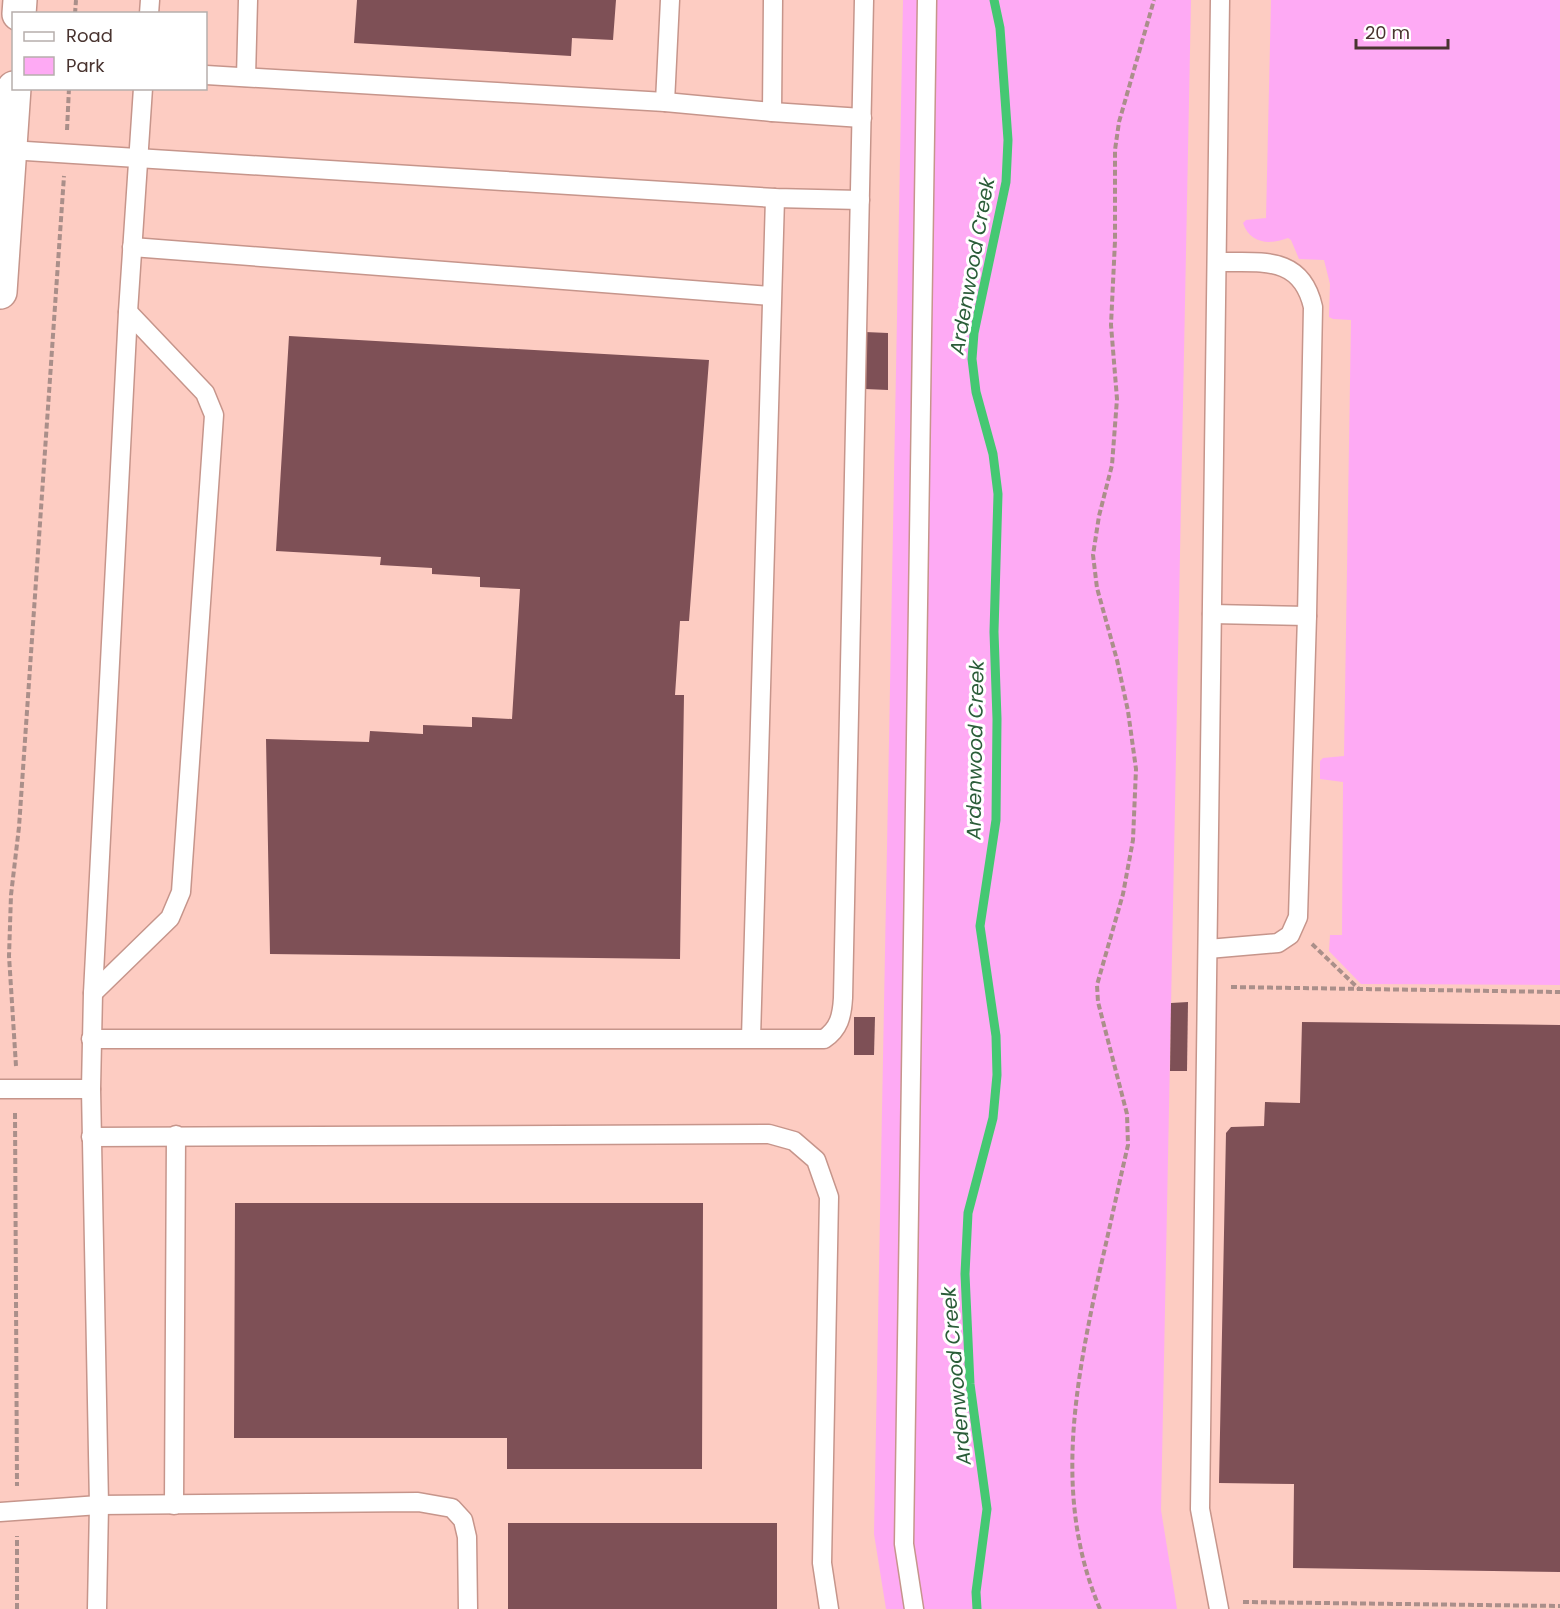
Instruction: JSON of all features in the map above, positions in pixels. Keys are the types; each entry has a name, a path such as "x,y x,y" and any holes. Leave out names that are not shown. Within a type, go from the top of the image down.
{"street":[{"path":"0,292 14,90"}],"lane":[{"path":"246,77 248,0"},
{"path":"665,102 670,0"},
{"path":"772,112 773,0"},
{"path":"92,1039 824,1039 834,1033 843,1012 864,0"},
{"path":"914,1609 904,1544 927,0"},
{"path":"1218,1605 1200,1509 1220,0"},
{"path":"207,75 665,102 862,118"},
{"path":"97,1609 99,1505 91,1137 93,993 128,312 143,90"},
{"path":"10,150 775,198 860,200"},
{"path":"751,1038 775,198"},
{"path":"132,247 771,296"},
{"path":"1208,949 1278,943 1290,935 1295,927 1299,906 1313,306 1309,290 1299,276 1272,263 1217,262"},
{"path":"93,993 170,918 181,892 214,415 205,393 128,312"},
{"path":"1212,614 1307,616"},
{"path":"8,1089 91,1089"},
{"path":"91,1137 769,1134 794,1141 816,1161 829,1197 822,1563 829,1609"},
{"path":"174,1504 176,1135"},
{"path":"8,1512 99,1505 174,1504 418,1502 452,1508 464,1520 467,1537 468,1609"}],"path":[{"path":"1100,1609 1090,1586 1073,1508 1073,1416 1088,1325 1128,1145 1127,1114 1098,1002 1097,985 1123,894 1133,840 1136,769 1128,711 1097,588 1093,555 1098,516 1112,465 1117,399 1111,325 1115,241 1115,150 1119,122 1154,0"},
{"path":"17,1609 8,1512 8,1089 16,1060 10,967 10,895 19,827 69,90"},
{"path":"1295,927 1359,989"},
{"path":"1207,987 1560,992"},
{"path":"1218,1605 1560,1606"}],"shaded area":[{"path":"0,0 1560,0 1560,1609 0,1609"}],"green space":[{"path":"903,0 1191,0 1161,1510 1177,1609 886,1609 874,1534"},
{"path":"1271,0 1560,0 1560,985 1361,984 1329,951 1330,935 1342,935 1343,782 1320,779 1320,761 1323,758 1344,756 1351,320 1329,317 1330,284 1324,260 1299,259 1288,238 1274,242 1261,241 1250,235 1243,223 1246,220 1266,218"}],"building":[{"path":"357,0 616,0 613,40 572,38 571,56 354,43"},
{"path":"865,332 888,333 888,390 865,389"},
{"path":"289,336 709,360 689,621 680,621 675,695 684,695 680,959 270,954 266,739 369,742 370,731 423,734 423,725 472,727 472,717 512,719 520,589 480,587 480,577 432,574 432,568 380,565 381,557 276,551"},
{"path":"1188,1002 1187,1071 1170,1071 1171,1003"},
{"path":"854,1017 875,1017 874,1055 854,1055"},
{"path":"1302,1022 1560,1025 1560,1572 1293,1568 1294,1484 1219,1483 1226,1133 1231,1127 1264,1126 1265,1102 1300,1103"},
{"path":"235,1203 703,1203 702,1469 507,1469 507,1438 234,1438"},
{"path":"508,1523 777,1523 777,1609 508,1609"}],"waterway":[{"name":"Ardenwood Creek","path":"977,1609 976,1592 987,1509 970,1384 965,1274 968,1213 993,1118 997,1075 996,1036 980,926 996,820 997,719 994,632 998,494 993,454 976,392 972,359 974,333 1006,182 1008,140 1000,28 994,0"}]}
